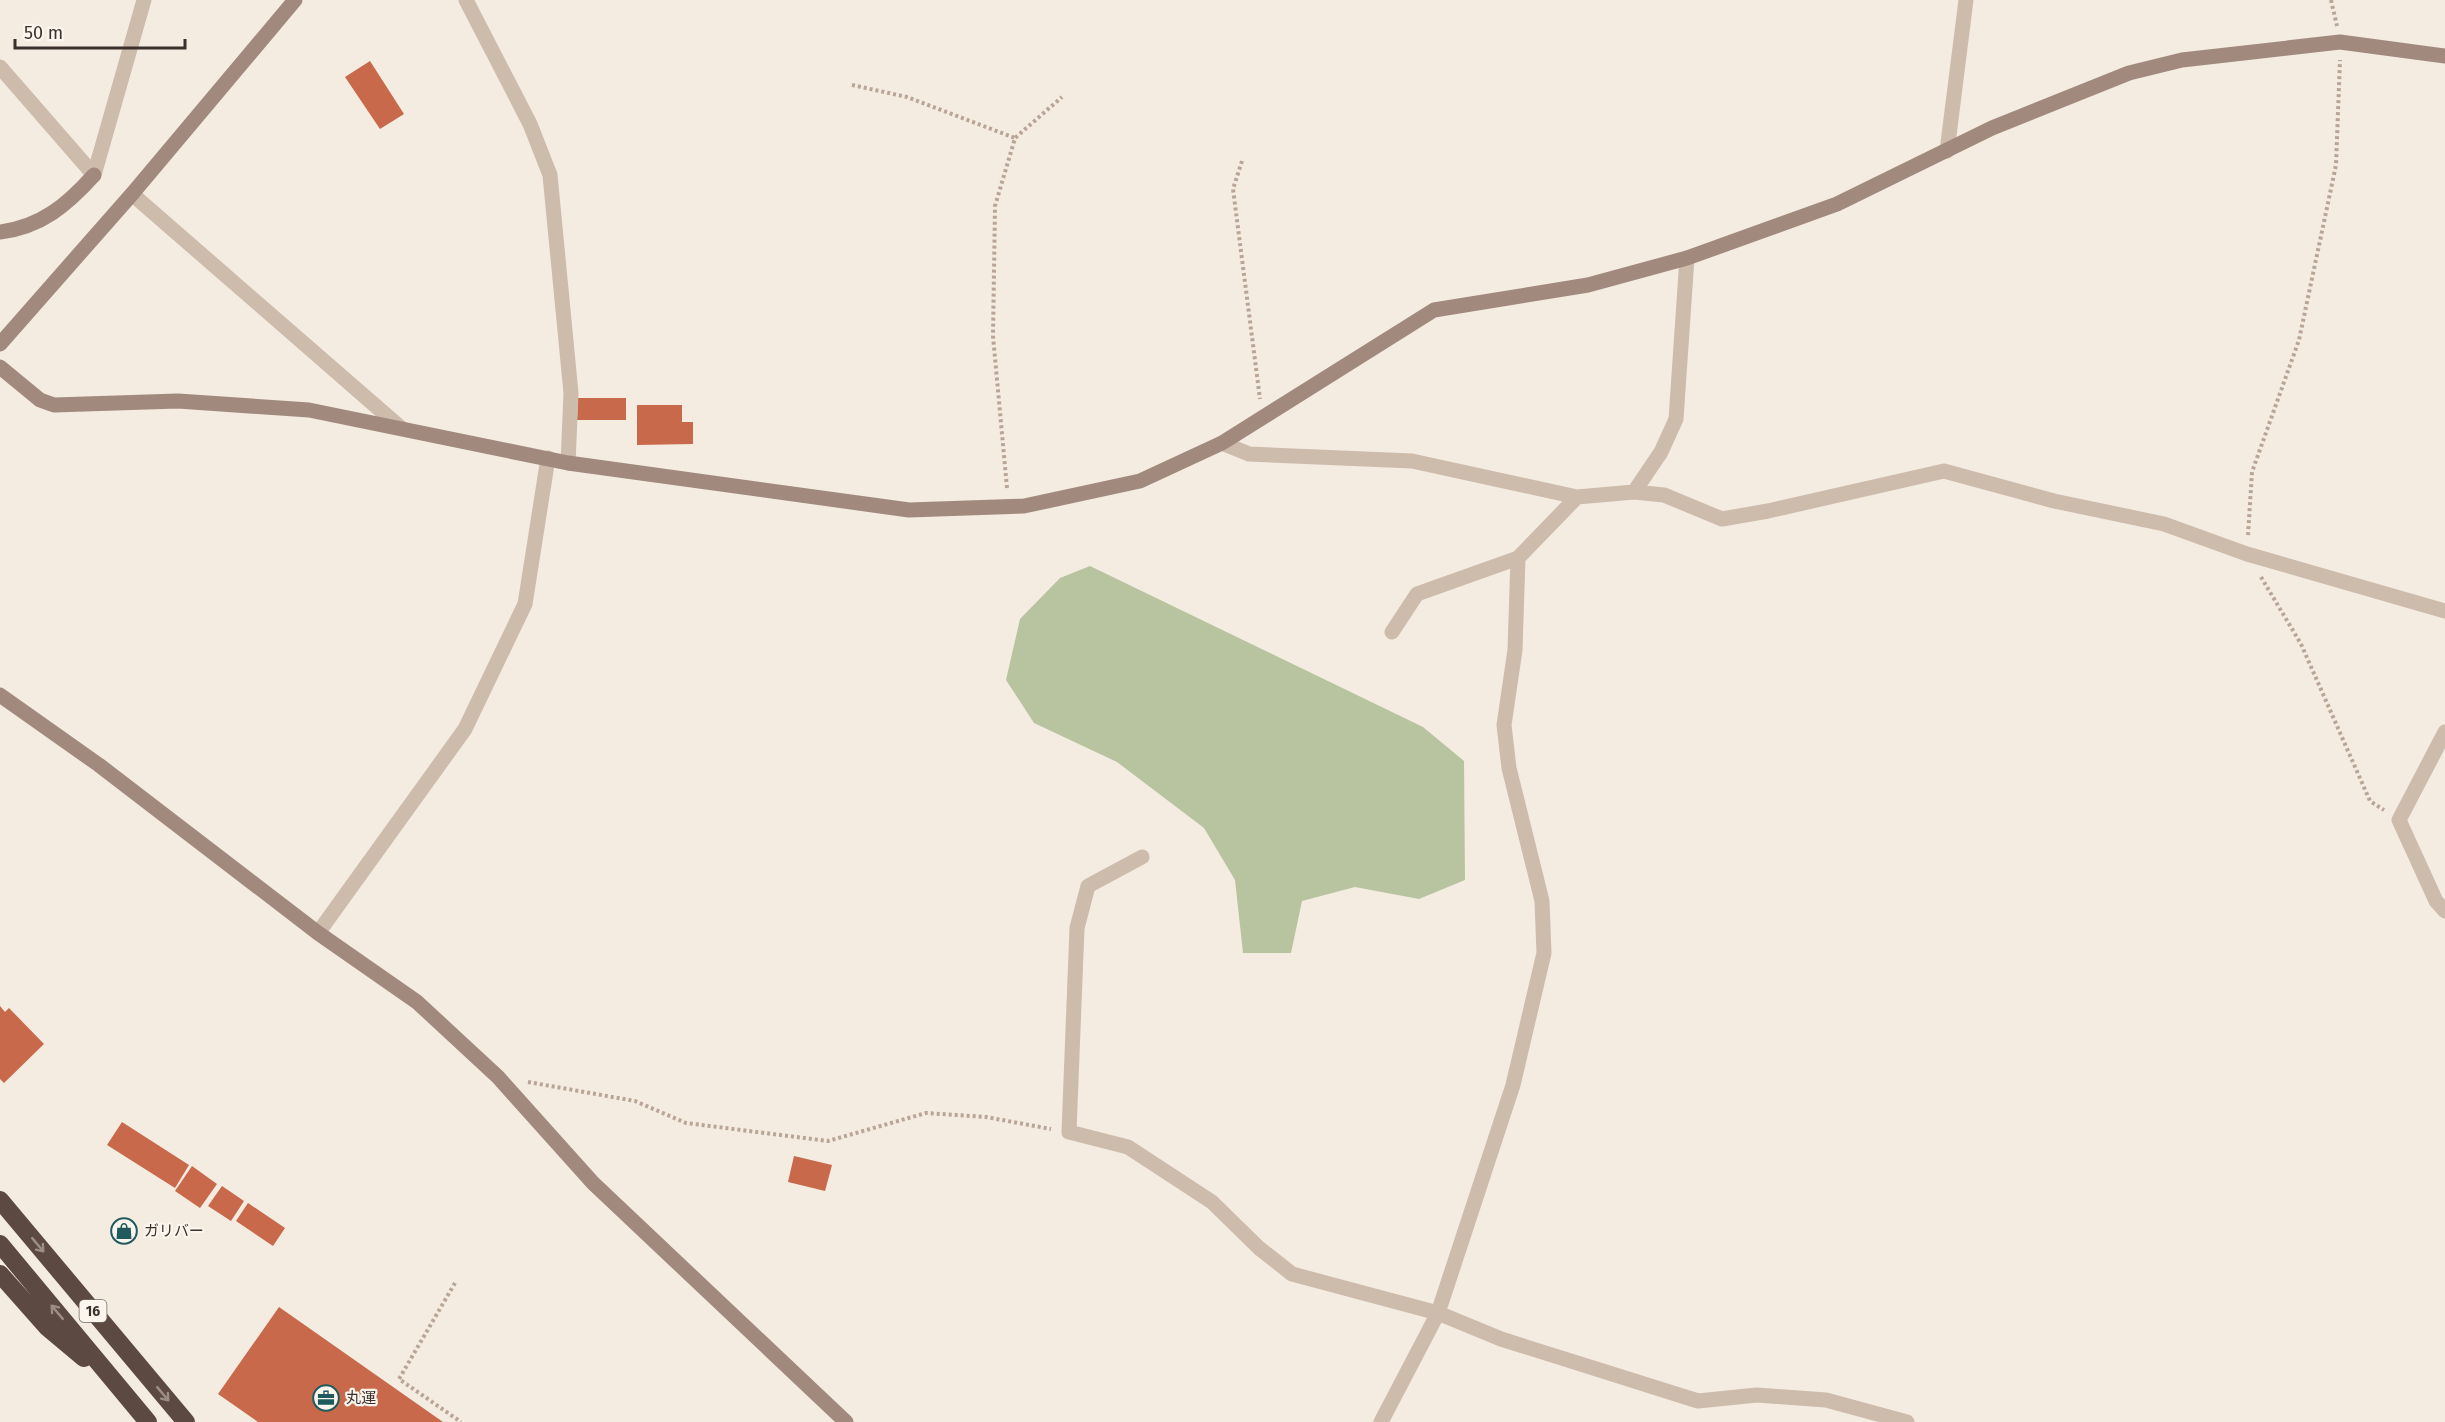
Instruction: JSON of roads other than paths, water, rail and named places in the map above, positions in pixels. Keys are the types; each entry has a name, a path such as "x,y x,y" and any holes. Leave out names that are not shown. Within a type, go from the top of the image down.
{"highway":[{"name":"16","path":"0,1200 186,1422"},
{"name":"16","path":"0,1244 148,1422"},
{"path":"0,1274 47,1327 118,1386"}],"street":[{"path":"0,232 44,220 70,201 94,175 144,0"},
{"path":"0,344 132,195 295,0"},
{"path":"466,0 530,124 550,175 571,393 568,463"},
{"path":"1947,150 1966,0"},
{"path":"0,367 40,400 54,405 178,401 297,409 568,463 909,510 1024,506 1140,481 1222,443 1434,310 1588,285 1687,258 1837,204 1992,128 2129,73 2182,60 2340,42 2445,56"},
{"path":"0,67 94,175"},
{"path":"132,195 401,428"},
{"path":"1634,492 1662,452 1676,419 1687,258"},
{"path":"1222,443 1249,454 1412,461 1577,497 1634,492 1664,495 1722,519 1767,512 1944,471 2054,501 2164,524 2247,554 2445,611"},
{"path":"318,933 465,729 525,604 548,458"},
{"path":"1392,632 1417,594 1518,558 1577,497"},
{"path":"1381,1422 1438,1313 1513,1085 1544,953 1542,901 1509,768 1503,725 1515,650 1518,558"},
{"path":"0,695 99,765 318,933 417,1002 498,1077 593,1183 846,1422"},
{"path":"2445,732 2399,820 2436,901 2445,911"},
{"path":"1142,857 1088,886 1077,928 1069,1132 1128,1147 1212,1202 1259,1248 1292,1274 1438,1313 1501,1340 1698,1401 1757,1395 1827,1400 1907,1422"}],"place":[{"name":"ガリバー","path":"124,1231"},
{"name":"丸運","path":"326,1398"}]}
